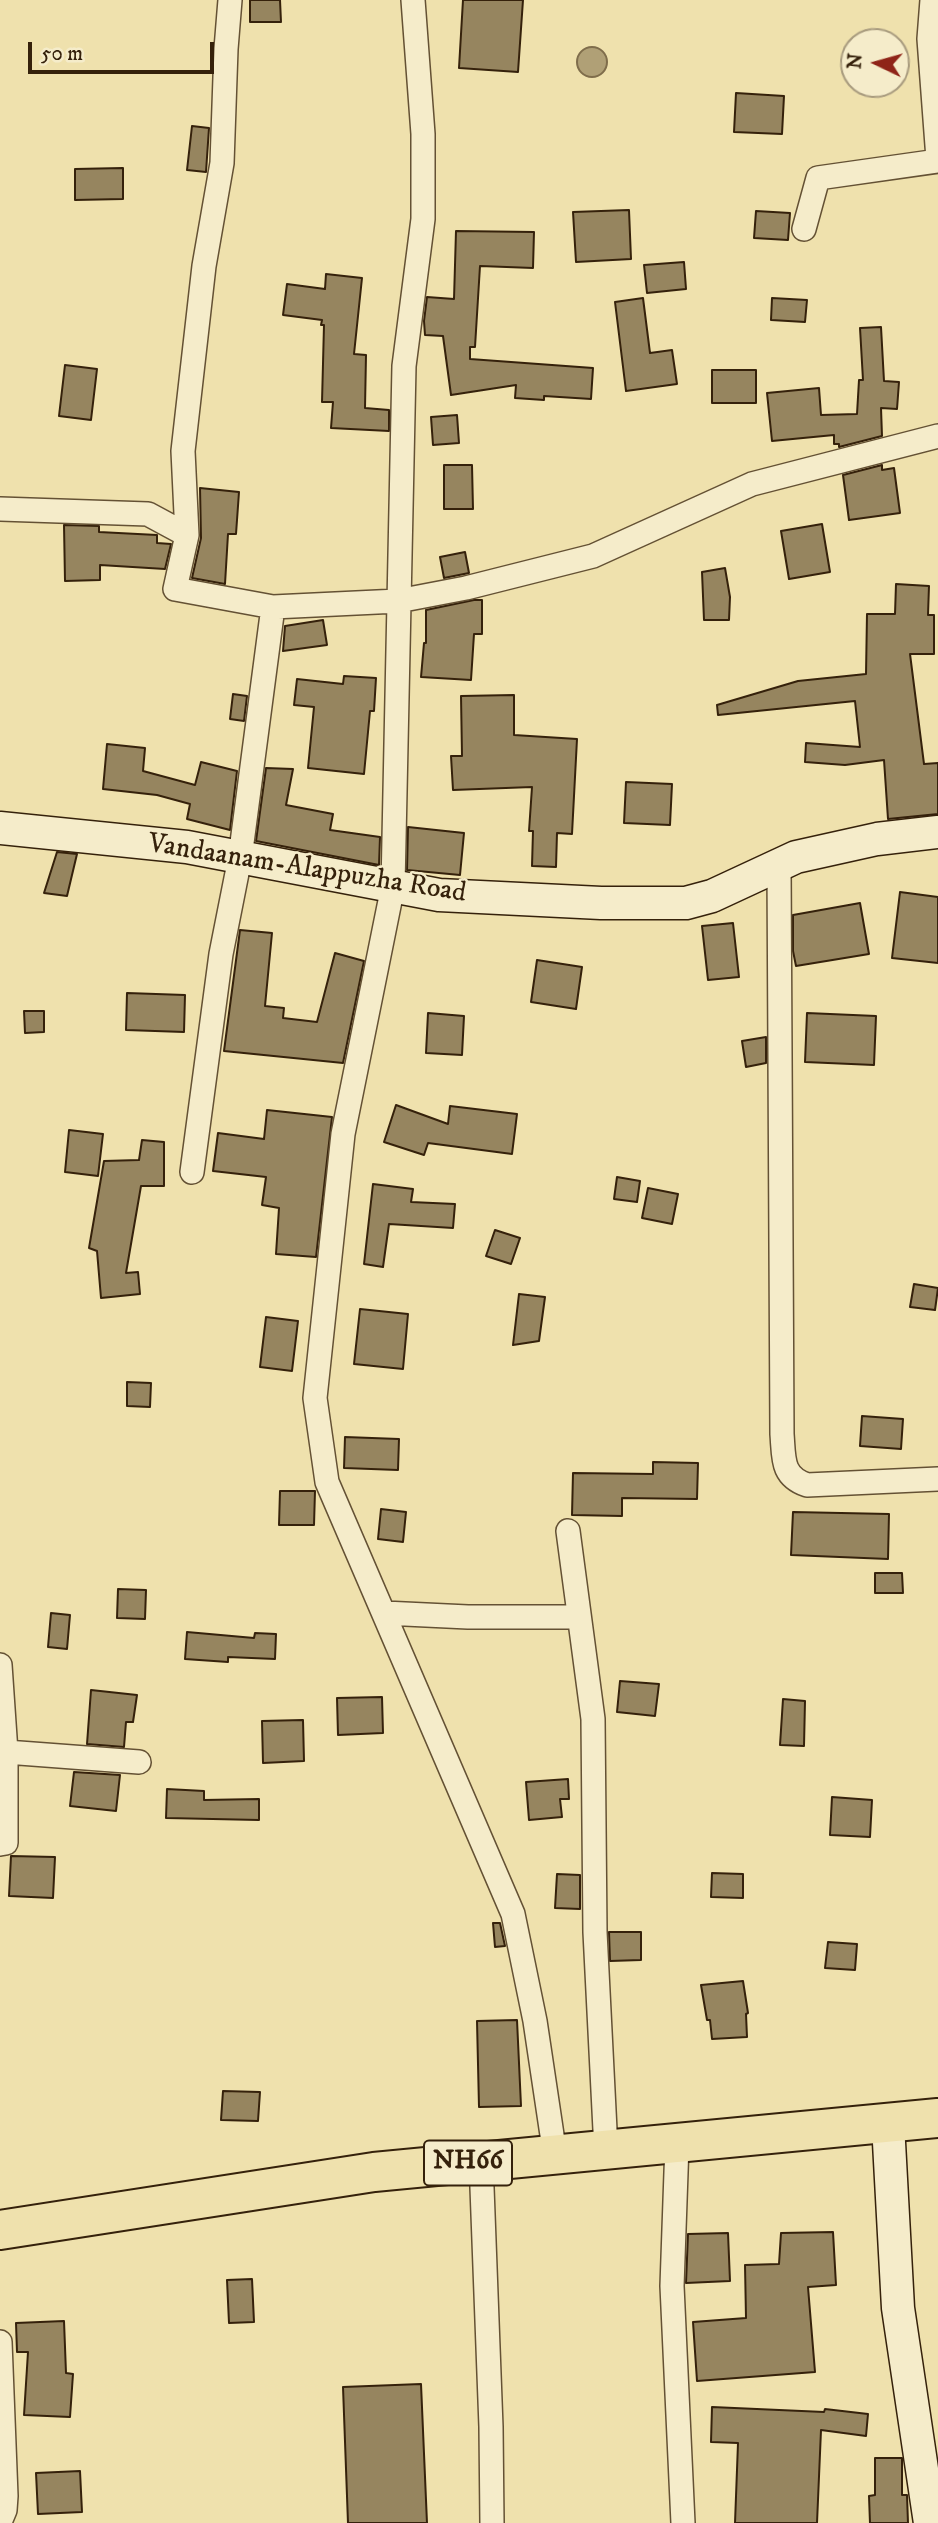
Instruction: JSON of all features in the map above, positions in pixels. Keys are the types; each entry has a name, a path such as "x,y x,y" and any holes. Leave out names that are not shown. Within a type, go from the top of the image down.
{"highway":[{"name":"NH66","path":"0,2230 374,2172 938,2118"}],"main road":[{"name":"Vandaanam-Alappuzha Road","path":"0,828 187,847 439,895 601,903 686,902 712,896 796,857 877,839 938,832"},
{"path":"888,2124 898,2308 930,2523"}],"street":[{"path":"230,0 222,163 204,266 183,451 187,535 175,589 273,607 398,601 466,588 593,556 752,484 938,436"},
{"path":"413,0 423,134 423,219 404,366 393,886 343,1134 315,1398 327,1482 513,1914 535,2021 555,2155"},
{"path":"804,229 818,178 938,160 929,39 932,0"},
{"path":"0,509 148,514 187,535"},
{"path":"192,1172 221,954 240,858 273,607"},
{"path":"779,865 782,1434 786,1471 796,1481 807,1485 938,1479"},
{"path":"568,1531 593,1719 595,1932 606,2150"},
{"path":"384,1613 468,1617 579,1617"},
{"path":"0,1665 6,1752 5,1843 0,1844"},
{"path":"6,1752 139,1762"},
{"path":"677,2144 672,2286 684,2523"},
{"path":"481,2161 492,2523"},
{"path":"0,2342 6,2496 5,2510 0,2522"}],"shaded area":[{"path":"592,47 603,51 607,62 603,73 592,77 581,73 577,62 581,51"}],"building":[{"path":"250,0 280,0 281,22 250,22"},
{"path":"463,0 523,0 518,72 459,68"},
{"path":"736,93 784,96 782,134 734,132"},
{"path":"192,126 209,128 206,172 187,170"},
{"path":"123,168 123,199 75,200 75,169"},
{"path":"629,210 631,259 576,262 573,212"},
{"path":"756,211 790,213 788,240 754,238"},
{"path":"456,231 534,232 533,268 480,266 475,347 470,347 470,359 593,368 591,399 544,396 544,400 515,398 516,385 451,395 443,336 425,335 424,321 427,297 454,299"},
{"path":"684,262 686,289 647,293 644,265"},
{"path":"326,274 362,278 354,354 366,355 365,408 389,410 389,431 331,428 333,402 322,402 322,320 283,315 287,284 325,289"},
{"path":"643,298 650,353 672,350 677,384 626,391 615,302"},
{"path":"772,298 807,300 805,322 771,320"},
{"path":"881,327 884,381 899,382 897,409 881,408 882,436 839,447 839,444 834,444 834,435 772,441 767,393 819,388 821,415 857,414 859,380 863,380 860,328"},
{"path":"65,365 97,369 91,420 59,416"},
{"path":"712,370 756,370 756,403 712,403"},
{"path":"457,415 459,443 433,445 431,417"},
{"path":"444,465 472,465 473,509 444,509"},
{"path":"882,465 882,470 894,468 900,513 849,520 843,475"},
{"path":"200,488 239,492 236,534 228,534 225,584 192,578 201,538"},
{"path":"822,524 830,572 789,579 781,531"},
{"path":"64,525 99,526 99,532 157,535 157,543 171,544 165,569 100,565 100,580 65,581"},
{"path":"465,552 469,573 444,578 440,557"},
{"path":"725,568 730,597 729,620 704,620 702,572"},
{"path":"896,584 929,586 928,615 934,615 934,654 910,654 924,764 938,763 938,814 888,819 884,760 845,765 805,762 806,743 860,747 855,701 718,715 717,705 798,681 866,674 867,614 895,614"},
{"path":"482,600 482,634 474,634 471,680 421,677 426,643 426,610"},
{"path":"323,620 327,645 283,651 285,626"},
{"path":"344,676 376,678 374,711 370,711 364,774 308,768 314,707 294,705 297,679 343,684"},
{"path":"233,694 247,696 244,721 230,719"},
{"path":"514,695 514,735 577,739 572,834 557,833 556,867 532,866 533,831 529,831 532,787 453,790 451,756 462,756 461,696"},
{"path":"107,744 145,748 143,771 195,785 201,762 237,771 230,830 187,819 190,804 157,795 103,789"},
{"path":"266,768 293,769 286,805 333,814 330,830 380,837 379,865 256,841"},
{"path":"626,782 672,784 670,825 624,823"},
{"path":"408,827 464,833 460,875 407,870"},
{"path":"57,852 77,854 67,896 44,893"},
{"path":"900,892 938,897 938,963 892,958"},
{"path":"860,903 869,954 796,966 793,951 793,915"},
{"path":"733,923 739,977 708,980 702,926"},
{"path":"240,930 272,933 265,1006 284,1008 283,1018 317,1022 335,953 364,961 343,1063 224,1051"},
{"path":"537,960 582,967 576,1009 531,1002"},
{"path":"127,993 185,995 184,1032 126,1030"},
{"path":"24,1011 44,1011 44,1032 25,1033"},
{"path":"428,1013 464,1016 462,1055 426,1053"},
{"path":"807,1013 876,1016 874,1065 805,1062"},
{"path":"766,1037 766,1063 746,1067 742,1041"},
{"path":"396,1105 448,1124 450,1106 517,1114 512,1154 428,1143 424,1155 384,1142"},
{"path":"267,1110 332,1117 316,1257 276,1254 279,1208 262,1205 266,1177 213,1171 218,1133 264,1139"},
{"path":"69,1130 103,1134 98,1176 65,1172"},
{"path":"142,1140 164,1142 164,1186 141,1186 126,1273 138,1272 140,1294 101,1298 97,1251 89,1248 104,1161 139,1160"},
{"path":"617,1177 640,1181 637,1202 614,1199"},
{"path":"373,1184 413,1189 411,1202 455,1204 453,1228 389,1224 383,1267 364,1264"},
{"path":"648,1188 678,1194 672,1224 642,1218"},
{"path":"495,1230 520,1238 511,1264 486,1256"},
{"path":"914,1284 938,1288 935,1310 910,1307"},
{"path":"519,1294 545,1297 539,1341 513,1345"},
{"path":"360,1309 408,1314 403,1369 354,1364"},
{"path":"266,1317 298,1321 292,1371 260,1367"},
{"path":"127,1382 151,1383 150,1407 127,1406"},
{"path":"862,1416 903,1419 901,1449 860,1446"},
{"path":"345,1437 399,1439 398,1470 344,1468"},
{"path":"653,1462 698,1463 697,1499 622,1498 622,1516 572,1515 573,1473 653,1474"},
{"path":"280,1491 315,1491 314,1525 279,1525"},
{"path":"381,1509 406,1512 403,1542 378,1539"},
{"path":"793,1512 889,1514 888,1559 791,1555"},
{"path":"875,1573 902,1573 903,1593 875,1593"},
{"path":"118,1589 146,1590 145,1619 117,1618"},
{"path":"51,1613 70,1615 67,1649 48,1647"},
{"path":"187,1632 254,1638 255,1633 276,1634 275,1659 228,1657 228,1662 185,1659"},
{"path":"620,1681 659,1684 655,1716 617,1712"},
{"path":"91,1690 137,1695 133,1722 126,1722 124,1747 87,1744"},
{"path":"382,1697 383,1733 338,1735 337,1698"},
{"path":"783,1699 805,1701 804,1746 780,1745"},
{"path":"303,1720 304,1761 263,1763 262,1721"},
{"path":"74,1772 120,1775 116,1811 70,1806"},
{"path":"568,1779 569,1799 560,1799 562,1817 529,1820 526,1782"},
{"path":"167,1789 204,1791 204,1800 259,1799 259,1820 166,1818"},
{"path":"832,1797 872,1800 870,1837 830,1835"},
{"path":"11,1856 55,1857 53,1898 9,1896"},
{"path":"712,1873 743,1874 743,1898 711,1897"},
{"path":"557,1874 580,1875 580,1909 555,1908"},
{"path":"493,1923 500,1923 505,1946 495,1947"},
{"path":"609,1932 641,1932 641,1960 610,1961"},
{"path":"828,1942 857,1944 855,1970 825,1968"},
{"path":"743,1981 748,2013 747,2037 712,2039 701,1985"},
{"path":"517,2020 521,2106 479,2107 477,2021"},
{"path":"223,2091 260,2092 258,2121 221,2120"},
{"path":"833,2232 836,2285 808,2287 815,2372 697,2381 693,2322 746,2318 745,2265 779,2264 781,2233"},
{"path":"728,2233 730,2281 686,2283 688,2234"},
{"path":"252,2279 254,2322 229,2323 227,2280"},
{"path":"64,2321 66,2373 73,2374 70,2417 24,2415 28,2352 17,2352 16,2323"},
{"path":"421,2384 427,2523 348,2523 343,2387"},
{"path":"712,2407 824,2412 825,2409 868,2414 866,2436 821,2430 817,2523 735,2523 738,2443 711,2442"},
{"path":"875,2458 902,2458 902,2495 907,2495 908,2523 870,2523 869,2496 875,2495"},
{"path":"80,2471 82,2512 38,2514 36,2473"}]}
